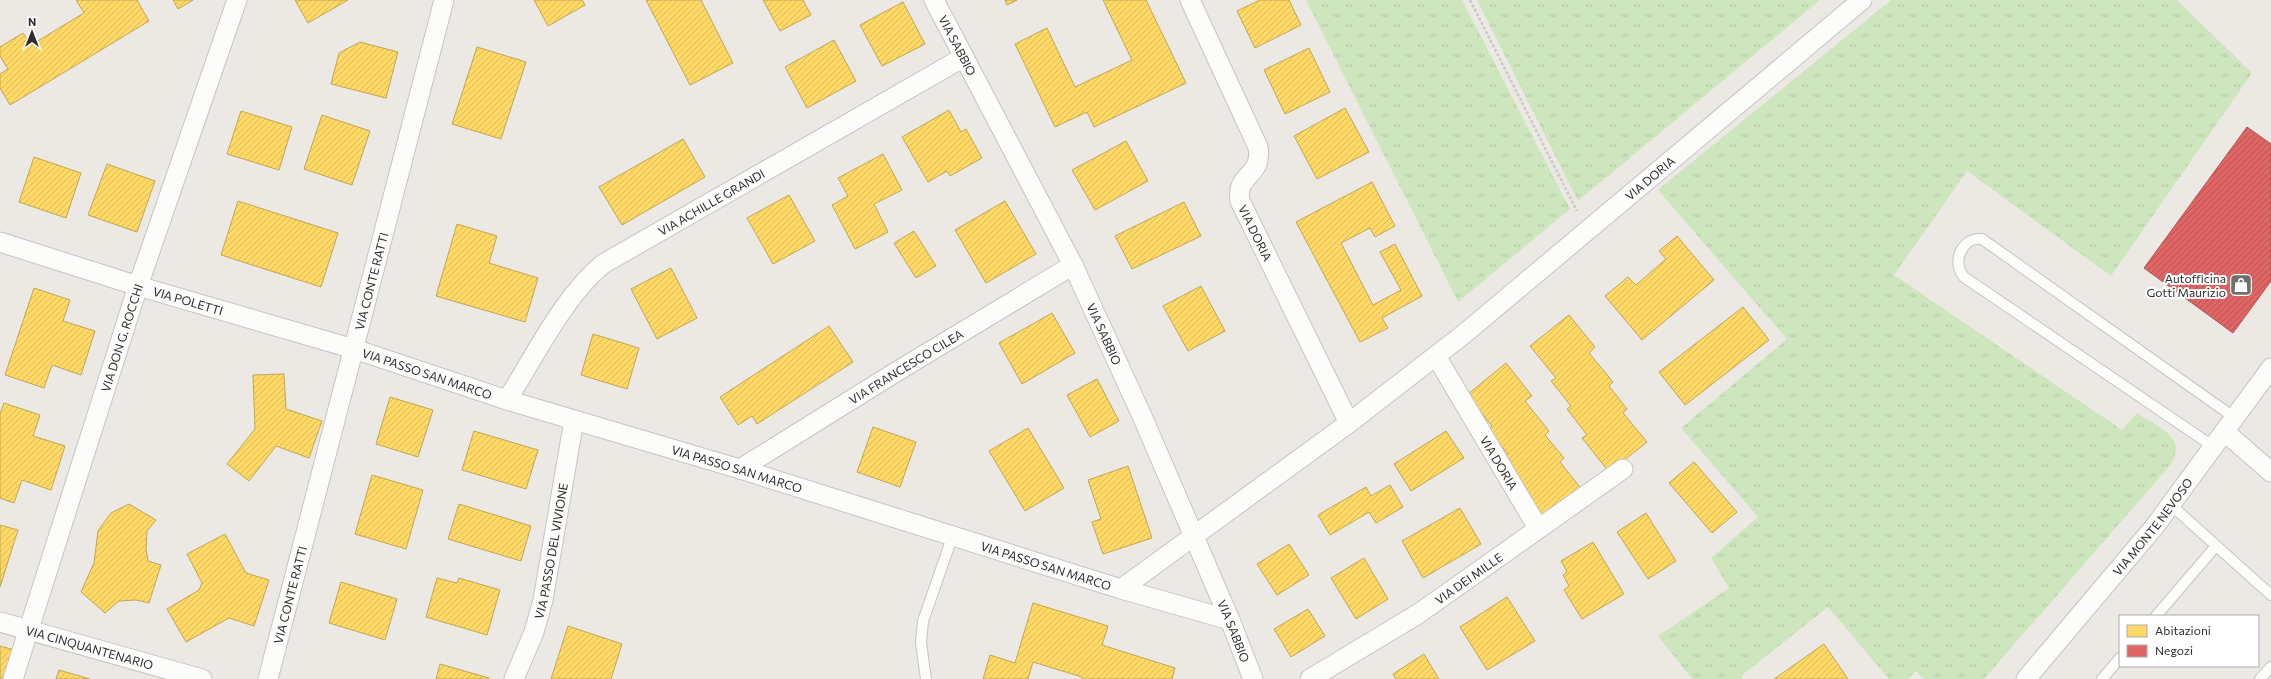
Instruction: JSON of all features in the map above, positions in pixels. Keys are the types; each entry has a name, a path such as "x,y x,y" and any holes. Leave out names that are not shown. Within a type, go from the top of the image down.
{"street":[{"name":"VIA DON G. ROCCHI","path":"13,679 138,286 237,0"},
{"name":"VIA CONTE RATTI","path":"268,679 444,0"},
{"name":"VIA SABBIO","path":"934,0 1073,265 1194,535 1253,679"},
{"name":"VIA DORIA","path":"1190,0 1258,147 1259,160 1254,171 1241,183 1239,194 1240,200 1349,423"},
{"name":"VIA DORIA","path":"1194,535 1349,423 1436,356 1862,0"},
{"name":"VIA ACHILLE GRANDI","path":"507,400 572,298 590,276 606,261 964,57"},
{"name":"VIA POLETTI","path":"0,242 138,286 354,349"},
{"name":"VIA FRANCESCO CILEA","path":"740,469 896,372 1073,265"},
{"name":"VIA PASSO SAN MARCO","path":"354,349 507,400 740,469 1121,589 1230,620"},
{"name":"VIA DORIA","path":"1436,356 1538,528"},
{"name":"VIA MONTE NEVOSO","path":"2026,679 2171,505 2271,368"},
{"name":"VIA PASSO DEL VIVIONE","path":"514,679 534,632 543,600 574,420"},
{"path":"2224,433 2271,472"},
{"name":"VIA DEI MILLE","path":"1310,679 1418,614 1623,469"},
{"name":"VIA PASSO SAN MARCO","path":"1121,589 1194,535"},
{"name":"VIA CINQUANTENARIO","path":"0,622 202,679"}],"lane":[{"path":"1982,239 2224,433 1964,277 1959,271 1957,264 1959,256 1968,240 1982,239"},
{"path":"2171,505 2271,595"},
{"path":"926,679 921,643 923,621 953,535"},
{"path":"2157,615 2216,546"},
{"path":"2102,679 2119,659"},
{"path":"2260,679 2271,667"}],"path":[{"path":"1470,0 1587,231"}],"green space":[{"path":"1306,0 1462,0 1570,209 1458,302"},
{"path":"1477,0 1820,0 1578,201"},
{"path":"1891,0 2177,0 2252,73 2111,276 1967,171 1894,275 2122,430 2137,413 2164,430 2175,443 2176,450 2173,459 2166,470 1984,679 1924,679 1916,671 1908,679 1889,679 1828,607 1741,676 1743,679 1692,679 1658,636 1729,588 1711,558 1758,517 1681,428 1787,339 1658,190"}],"building: Abitazioni":[{"path":"76,0 137,0 149,21 10,105 0,88 0,74 8,69 0,56 0,47 23,33 31,45 84,13"},
{"path":"173,0 193,0 178,9"},
{"path":"295,0 348,0 308,23"},
{"path":"534,0 582,0 585,5 548,26"},
{"path":"646,0 701,0 733,63 690,85"},
{"path":"763,0 803,0 811,15 780,31"},
{"path":"1005,0 1017,0 1007,5"},
{"path":"1103,0 1146,0 1186,83 1094,127 1087,112 1055,127 1015,44 1047,28 1075,87 1132,60"},
{"path":"1260,0 1289,0 1301,25 1255,48 1237,11"},
{"path":"903,2 925,44 882,66 860,25"},
{"path":"834,40 856,81 807,108 785,67"},
{"path":"360,42 398,52 386,98 331,84 339,53"},
{"path":"477,47 526,62 501,139 452,124"},
{"path":"1309,48 1330,92 1285,114 1264,70"},
{"path":"1345,108 1369,152 1317,179 1294,136"},
{"path":"949,110 961,132 966,129 982,158 950,176 947,171 928,182 902,137"},
{"path":"241,111 292,127 279,170 227,154"},
{"path":"322,115 370,131 352,185 304,169"},
{"path":"683,139 705,177 622,225 599,187"},
{"path":"1126,141 1148,181 1095,210 1072,170"},
{"path":"883,154 902,190 874,204 888,232 855,249 832,205 848,196 838,178"},
{"path":"34,157 81,173 66,218 19,202"},
{"path":"107,164 155,181 137,232 88,215"},
{"path":"1372,182 1395,226 1375,237 1370,228 1341,243 1373,305 1401,290 1380,252 1395,244 1422,296 1382,318 1388,328 1360,342 1296,222"},
{"path":"789,195 815,241 773,264 747,218"},
{"path":"238,201 338,233 321,287 221,255"},
{"path":"1005,201 1036,254 986,283 955,230"},
{"path":"1184,202 1201,236 1132,269 1115,236"},
{"path":"457,224 497,236 489,263 538,278 525,322 436,296"},
{"path":"914,231 936,266 916,278 894,243"},
{"path":"1677,236 1714,280 1642,340 1605,296 1628,277 1636,285 1666,259 1659,251"},
{"path":"671,268 697,318 657,339 631,289"},
{"path":"1201,286 1225,331 1188,351 1163,306"},
{"path":"34,288 70,300 63,321 95,331 81,375 52,365 44,388 5,375"},
{"path":"1743,307 1769,340 1685,405 1659,372"},
{"path":"1052,313 1075,353 1022,384 999,343"},
{"path":"1569,315 1595,347 1589,353 1613,382 1609,386 1627,409 1623,413 1647,442 1609,472 1582,438 1587,435 1567,409 1571,406 1551,381 1556,378 1530,346"},
{"path":"829,326 853,362 757,424 752,416 738,425 720,397"},
{"path":"593,334 639,348 627,389 581,375"},
{"path":"1506,363 1532,396 1525,401 1549,431 1545,435 1564,458 1560,462 1583,491 1545,521 1519,487 1523,483 1503,458 1508,454 1488,430 1492,426 1467,395"},
{"path":"284,374 286,409 322,421 309,458 276,446 249,481 227,464 255,429 253,375"},
{"path":"1097,379 1119,421 1090,437 1067,395"},
{"path":"390,397 433,410 418,457 376,444"},
{"path":"4,403 40,415 33,436 65,446 51,490 22,480 14,503 0,498 0,414"},
{"path":"873,427 916,442 900,487 857,472"},
{"path":"1028,428 1064,488 1025,511 989,451"},
{"path":"474,431 538,450 526,489 462,470"},
{"path":"1446,431 1464,458 1411,491 1394,464"},
{"path":"1694,462 1737,512 1712,533 1669,483"},
{"path":"1128,466 1152,538 1103,554 1092,522 1101,519 1088,480"},
{"path":"372,475 423,490 406,549 355,534"},
{"path":"1390,485 1403,507 1376,523 1369,512 1330,535 1318,515 1366,487 1371,496"},
{"path":"129,504 156,520 147,531 146,548 148,561 161,565 149,603 136,600 119,601 105,613 81,592 94,563 98,531 111,513"},
{"path":"459,504 531,526 521,561 448,539"},
{"path":"1460,508 1481,544 1423,578 1402,541"},
{"path":"1646,513 1676,561 1648,579 1617,532"},
{"path":"0,525 18,530 0,587"},
{"path":"225,534 246,573 269,580 254,626 229,618 186,642 167,609 199,590 202,583 187,554"},
{"path":"1593,542 1624,594 1582,619 1564,590 1569,586 1563,575 1567,572 1561,561"},
{"path":"1289,544 1309,575 1277,595 1257,564"},
{"path":"1364,558 1388,599 1356,619 1331,578"},
{"path":"437,578 457,583 459,578 500,590 487,635 426,617"},
{"path":"341,582 397,599 385,640 329,623"},
{"path":"1507,597 1535,641 1487,670 1460,627"},
{"path":"1033,603 1108,626 1102,645 1175,668 1172,679 1082,679 1082,677 1033,662 1028,679 983,679 990,655 1015,663"},
{"path":"1308,609 1325,636 1291,657 1274,629"},
{"path":"568,626 622,644 611,679 551,679"},
{"path":"1824,644 1848,679 1774,679"},
{"path":"0,646 18,651 9,679 0,679"},
{"path":"1424,654 1439,679 1396,679 1393,674"},
{"path":"440,664 489,678 489,679 436,679"},
{"path":"59,670 90,679 56,679"}],"building: Negozi":[{"path":"2247,127 2271,144 2271,281 2233,333 2144,268"}],"place":[{"name":"Autofficina Gotti Maurizio","path":"2241,285"}]}
